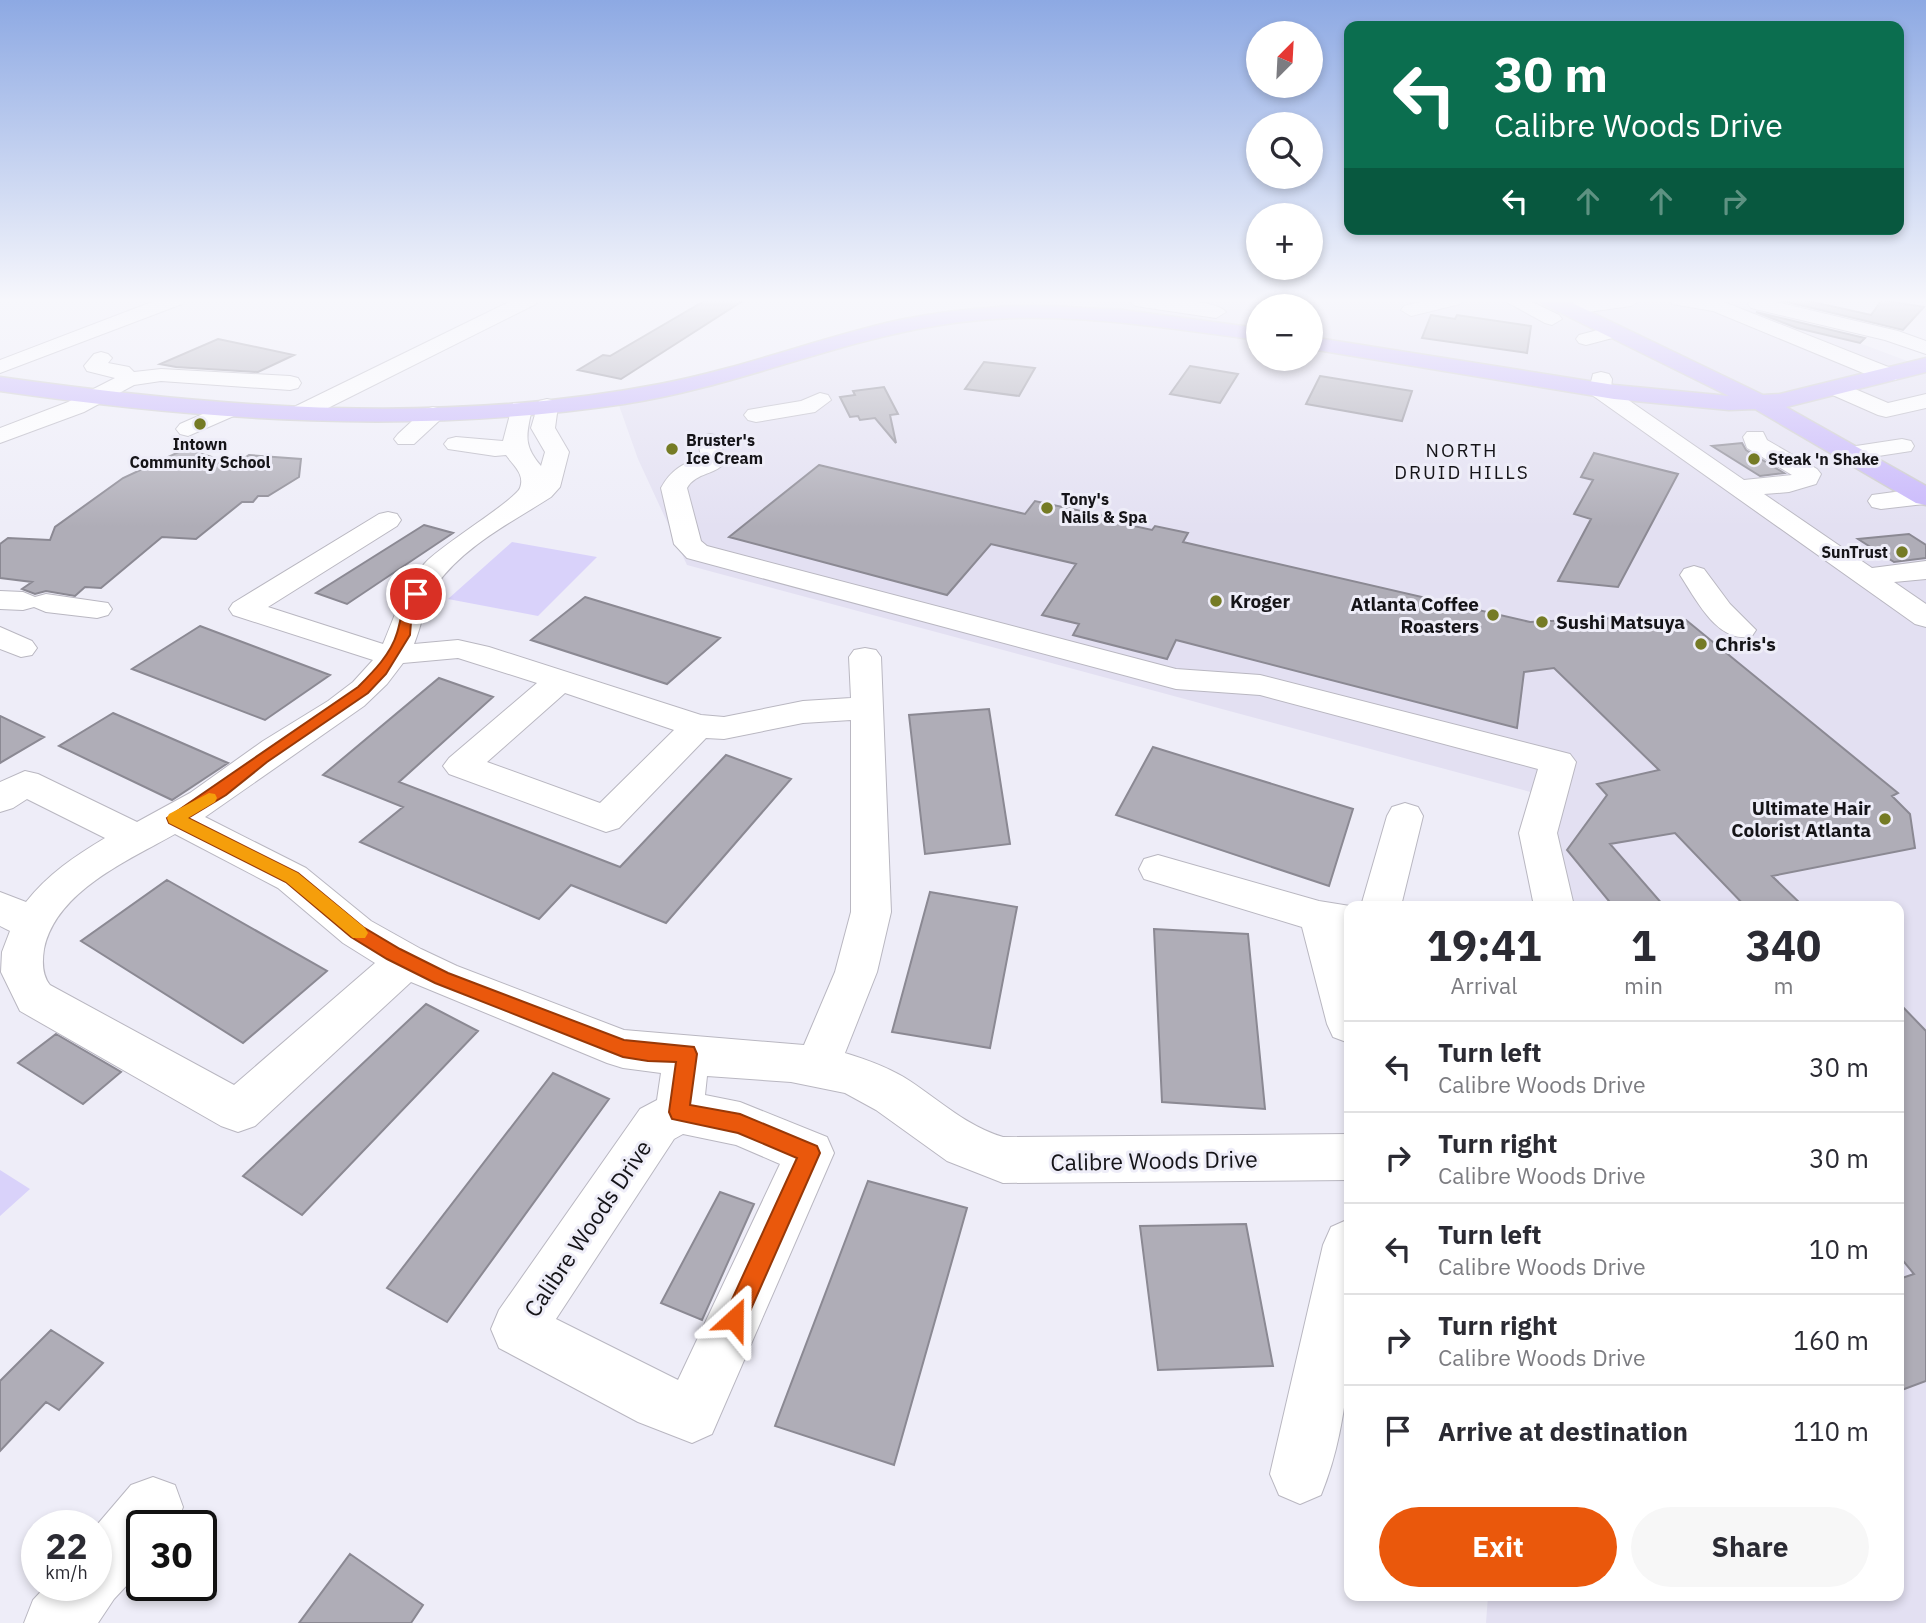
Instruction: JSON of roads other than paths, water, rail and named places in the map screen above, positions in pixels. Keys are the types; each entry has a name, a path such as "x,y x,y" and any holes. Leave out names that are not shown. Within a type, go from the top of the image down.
{"main road":[{"path":"0,384 96,398 228,410 381,416 547,406 628,397 730,376"},
{"path":"1544,376 1656,397 1729,403 1780,401 1885,376"},
{"path":"1656,397 1687,390 1692,386 1694,376"},
{"path":"1705,376 1760,402 1925,496"},
{"path":"1605,387 1758,421 1795,431 1849,452"}],"street":[{"path":"125,376 129,379"},
{"path":"0,436 96,398 129,379 155,376"},
{"path":"173,376 290,383"},
{"path":"302,412 375,376"},
{"path":"1605,387 1740,488 1926,618"},
{"path":"1836,388 1886,410 1926,401"},
{"path":"756,415 807,407 820,400"},
{"path":"406,961 238,1111 35,998 26,986 21,972 22,953 16,916 59,891 77,875 137,838 220,791 262,758 363,690 392,655 403,635 410,608 425,580 440,563 561,484 562,478 553,461 555,445 543,428 547,406"},
{"path":"515,515 534,486 533,471 515,447 521,408"},
{"path":"188,429 228,410"},
{"path":"406,439 433,414"},
{"path":"1740,488 1789,484 1807,479 1808,474 1755,443 1755,437"},
{"path":"710,441 714,461 690,470 679,479 674,488 688,544 696,552 1176,678 1260,685 1558,762 1538,833 1553,901"},
{"path":"456,444 495,449 515,447"},
{"path":"1849,452 1902,446"},
{"path":"1881,501 1925,496"},
{"path":"388,520 244,609 364,649 392,655 457,649 489,656 698,726 724,728 803,712 868,708"},
{"path":"1866,577 1926,570"},
{"path":"1694,575 1719,610 1741,630"},
{"path":"23,601 97,609"},
{"path":"816,1068 860,963 868,937 871,912 865,657"},
{"path":"560,680 461,766 606,819 698,726"},
{"path":"0,799 24,783 137,838"},
{"path":"1382,901 1405,816"},
{"name":"Calibre Woods Drive","path":"175,818 292,878 357,932 406,961 442,978 603,1042 648,1053 749,1057 846,1073 866,1081 963,1145 1003,1160 1344,1157"},
{"path":"1158,869 1334,919 1344,989"},
{"path":"679,1112 687,1054"},
{"name":"Calibre Woods Drive","path":"679,1112 740,1124 810,1153 692,1414 659,1402 519,1329 657,1124 679,1112"},
{"path":"1300,1474 1344,1268"},
{"path":"112,1557 153,1507"},
{"path":"56,1623 75,1601"}],"place":[{"name":"Intown Community School","path":"200,424"},
{"name":"Bruster's Ice Cream","path":"672,449"},
{"name":"Steak 'n Shake","path":"1754,459"},
{"name":"Tony's Nails & Spa","path":"1047,508"},
{"name":"SunTrust","path":"1902,552"},
{"name":"Kroger","path":"1216,601"},
{"name":"Atlanta Coffee Roasters","path":"1493,615"},
{"name":"Sushi Matsuya","path":"1542,622"},
{"name":"Chris's","path":"1701,644"},
{"name":"Ultimate Hair Colorist Atlanta","path":"1885,819"}],"district":[{"name":"NORTH DRUID HILLS","path":"1462,461"}]}
